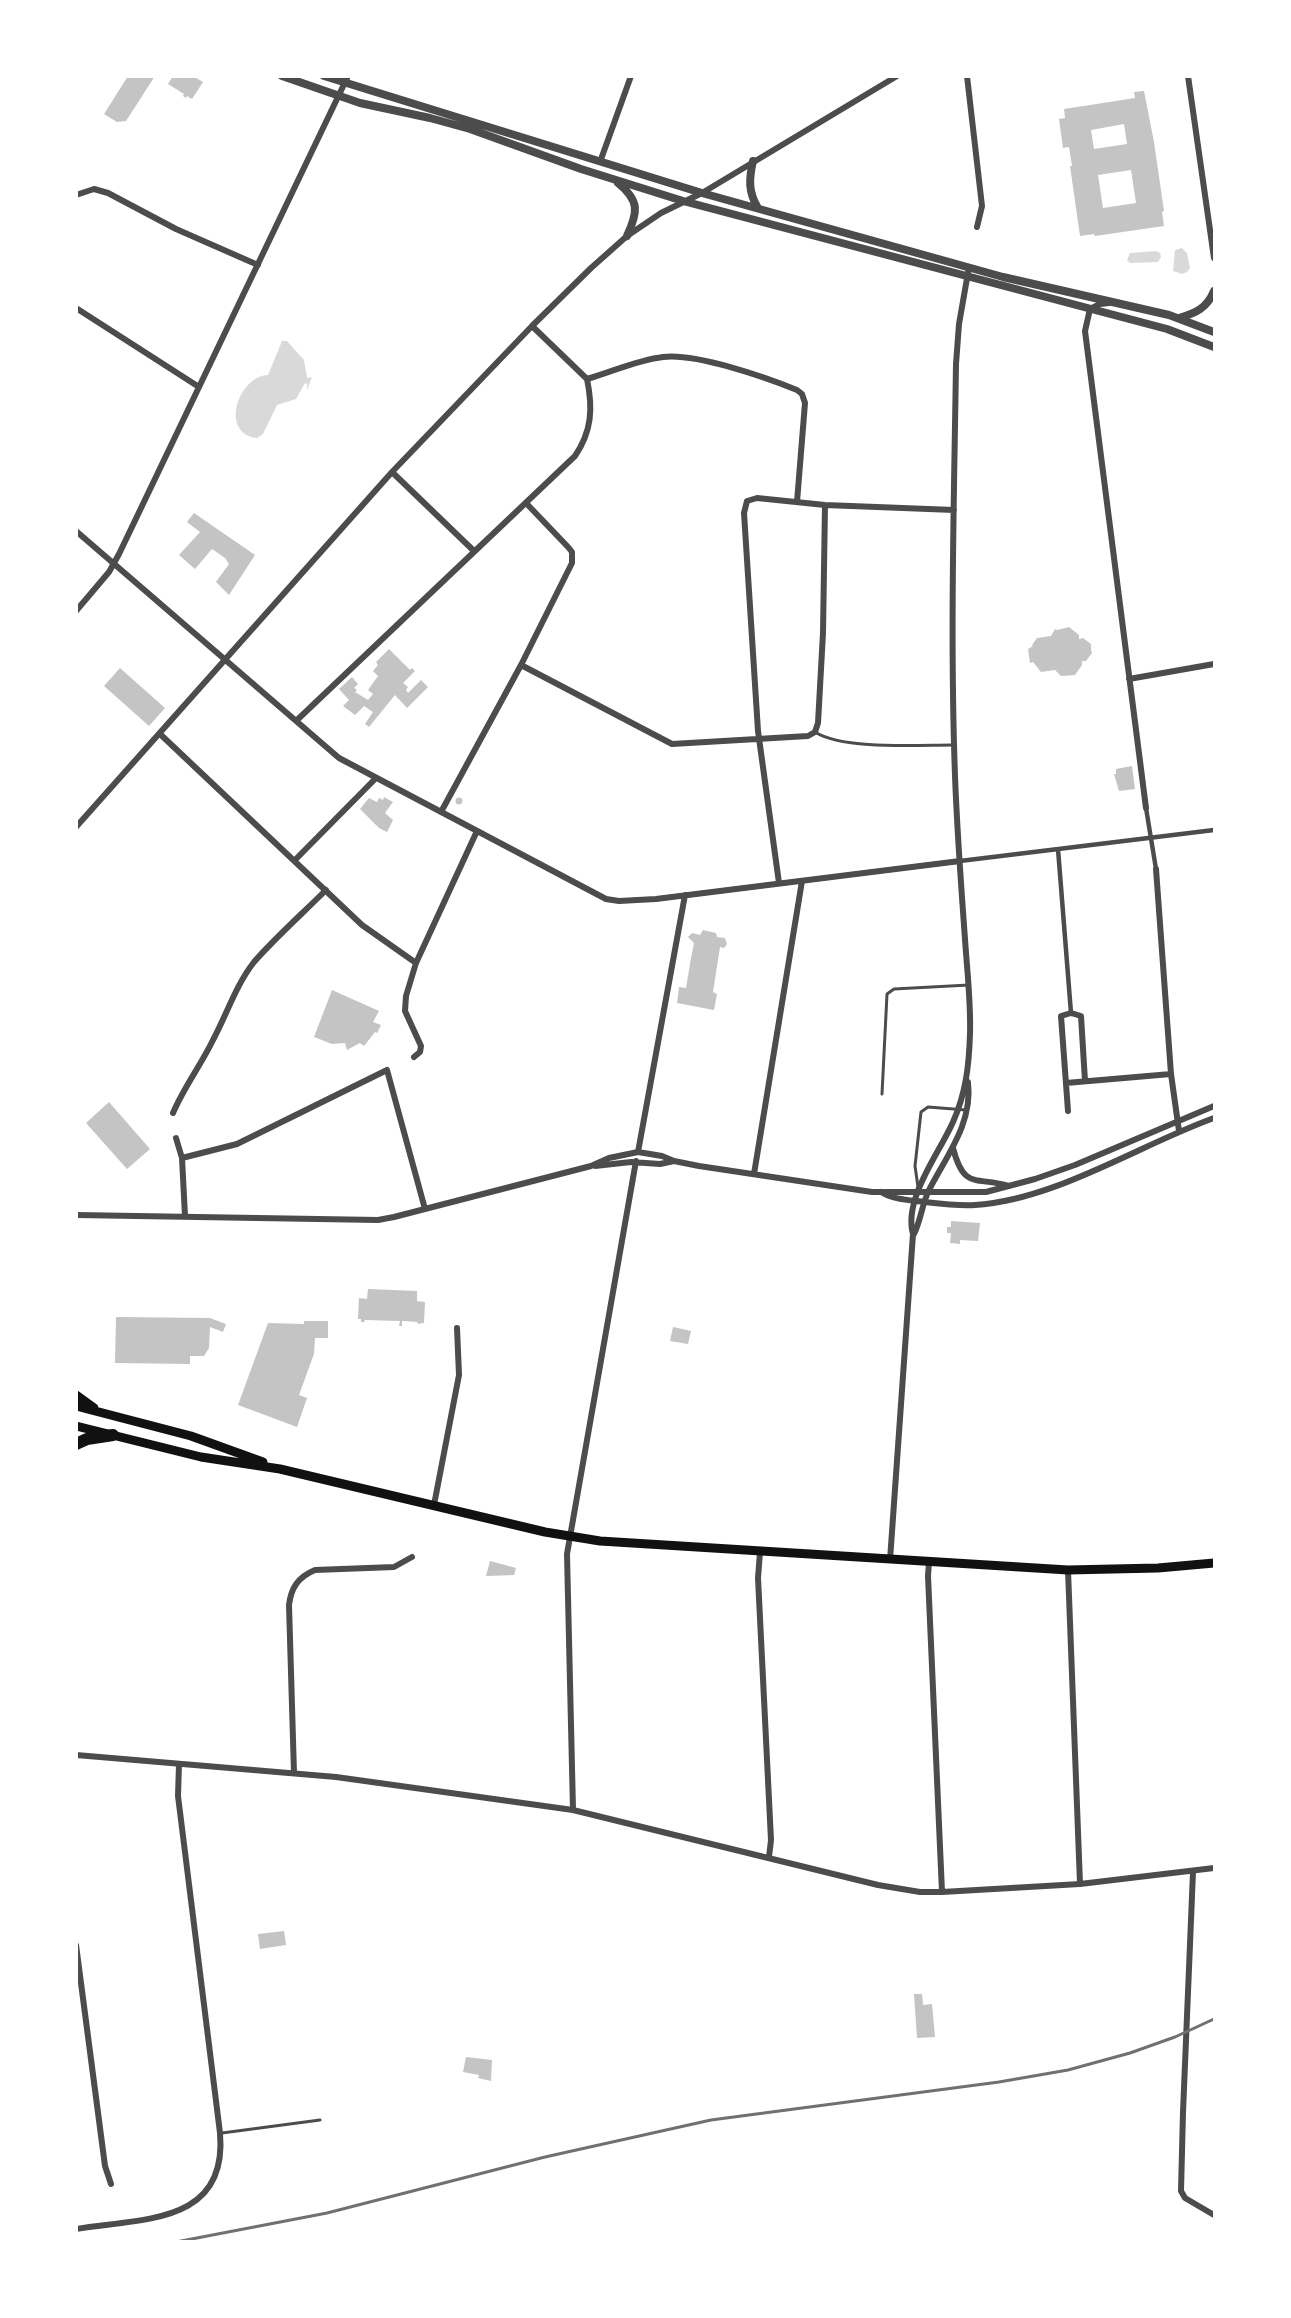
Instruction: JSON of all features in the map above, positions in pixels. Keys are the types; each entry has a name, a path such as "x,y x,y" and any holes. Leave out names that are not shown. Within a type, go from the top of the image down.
{"highway":[{"path":"76,1444 87,1439 113,1435"}],"main road":[{"path":"76,1395 99,1411"},
{"path":"76,1406 191,1436 280,1469"},
{"path":"76,1425 201,1457 280,1469 569,1537 600,1541 1068,1570 1158,1568 1215,1563"}],"street":[{"path":"282,76 360,103 470,129 614,180 683,201 1167,329 1215,347"},
{"path":"324,76 346,80 600,162 702,192 1051,290 1118,302 1178,318 1215,332"},
{"path":"600,162 631,76"},
{"path":"76,827 392,472 575,282 627,236 661,213 702,192 886,79 897,76"},
{"path":"967,76 982,206 977,227"},
{"path":"1188,76 1215,258"},
{"path":"76,611 114,564 346,80"},
{"path":"753,161 749,186 758,208"},
{"path":"614,180 633,197 634,221 627,236"},
{"path":"76,195 94,189 108,193 176,230 258,265"},
{"path":"890,1560 913,1234 928,1192 952,1148 967,1110 969,1095 967,1080 970,1024 969,985 955,745 954,510 957,344 969,267"},
{"path":"1178,318 1200,310 1208,304 1215,291"},
{"path":"1090,309 1100,304 1118,302"},
{"path":"76,309 199,387"},
{"path":"1090,309 1086,332 1129,679 1156,869 1171,1074 1179,1131"},
{"path":"296,721 575,456 585,440 591,417 587,379 532,326"},
{"path":"587,379 644,361 680,357 700,360 795,389 802,394 805,403 797,502"},
{"path":"392,472 474,551"},
{"path":"779,883 759,740 744,513 747,501 757,498 825,505 954,510"},
{"path":"441,812 570,570 573,557 568,547 526,502"},
{"path":"521,664 667,743 686,745 808,736 815,732 818,723 823,633 825,505"},
{"path":"76,531 339,758 606,899 630,901 685,895 1215,830"},
{"path":"1129,679 1215,664"},
{"path":"160,734 362,925 416,963"},
{"path":"295,860 376,778"},
{"path":"414,1057 420,1052 421,1046 405,1011 406,996 416,963 477,831"},
{"path":"1058,849 1071,1013"},
{"path":"754,1174 802,881"},
{"path":"173,1113 198,1070 245,976 255,962 326,891"},
{"path":"638,1152 685,895"},
{"path":"1068,1111 1061,1016 1071,1013 1081,1016 1085,1082"},
{"path":"182,1158 237,1144 387,1070 425,1209"},
{"path":"1066,1083 1171,1074"},
{"path":"913,1234 911,1228 923,1176 946,1137 967,1080"},
{"path":"76,1215 378,1220 638,1152 662,1156 674,1161 881,1192 888,1190 972,1193 1010,1186 1075,1165 1215,1106"},
{"path":"881,1192 887,1196 916,1201 976,1205 1020,1197 1079,1176 1179,1131 1215,1118"},
{"path":"176,1138 182,1158 185,1216"},
{"path":"952,1148 957,1166 965,1175 975,1181 1010,1186"},
{"path":"591,1166 608,1166 636,1161 660,1164 674,1161"},
{"path":"573,1810 567,1554 636,1161"},
{"path":"434,1505 459,1375 457,1328"},
{"path":"760,1552 759,1578 771,1840 769,1857"},
{"path":"294,1773 289,1605 293,1587 304,1575 315,1570 394,1567 412,1557"},
{"path":"929,1562 942,1892"},
{"path":"1068,1570 1080,1884"},
{"path":"76,1755 336,1777 573,1810 897,1889 942,1892 1080,1884 1215,1868"},
{"path":"76,2229 168,2214 195,2203 213,2182 218,2172 221,2157 220,2133 178,1796 179,1764"},
{"path":"1193,1872 1182,2112 1182,2191 1185,2198 1215,2215"},
{"path":"76,1945 105,2166 111,2184"}],"lane":[{"path":"815,732 823,737 873,745 955,745"},
{"path":"882,1094 887,994 894,989 969,985"},
{"path":"918,1191 915,1166 921,1113 928,1107 967,1110"},
{"path":"220,2133 320,2120"}],"shaded area":[{"path":"1182,248 1187,253 1190,268 1182,274 1173,271 1175,250"},
{"path":"1156,251 1161,257 1158,262 1130,263 1127,260 1130,253"},
{"path":"282,341 287,341 304,360 307,378 312,377 307,390 305,383 296,399 277,405 263,434 257,438 245,434 238,427 237,405 248,385 257,378 268,375"}],"building":[{"path":"128,76 155,76 126,121 117,122 104,114"},
{"path":"173,76 193,76 203,82 192,99 187,96 186,98 184,94 168,84"},
{"path":"1144,91 1154,142 1164,226 1080,236 1069,147 1063,148 1059,119 1065,118 1064,109 1135,98 1134,92","holes":["1124,124 1127,144 1094,149 1091,130","1131,170 1136,203 1103,208 1098,175"]},
{"path":"194,513 255,555 229,595 216,582 229,564 225,558 212,549 195,569 179,555 200,532 187,522"},
{"path":"1069,627 1079,635 1079,639 1083,638 1091,644 1092,653 1086,661 1082,661 1075,675 1061,676 1055,670 1041,672 1033,662 1030,663 1028,649 1033,646 1037,638 1051,636 1055,629"},
{"path":"389,649 410,670 412,668 415,671 403,683 408,687 406,690 408,693 421,680 428,687 407,708 395,695 369,727 365,724 373,712 364,706 355,715 343,706 349,700 339,689 352,677 358,684 354,688 357,690 355,692 368,700 373,694 368,690 378,676 373,671 378,665 376,662"},
{"path":"120,668 165,708 149,726 104,686"},
{"path":"1132,766 1135,789 1119,791 1114,774 1116,774 1116,769"},
{"path":"384,797 393,802 385,813 393,820 387,832 379,828 360,809 369,798 377,802 379,798 383,800"},
{"path":"459,797 463,801 459,805 455,801"},
{"path":"703,930 725,938 727,944 724,948 720,947 713,992 717,994 714,1010 677,1003 679,987 686,988 694,943 688,937 692,933 700,935"},
{"path":"332,990 379,1011 373,1022 381,1025 377,1033 375,1032 364,1046 360,1043 347,1050 345,1043 332,1044 314,1037"},
{"path":"109,1102 150,1149 127,1169 86,1123"},
{"path":"951,1221 980,1223 978,1241 960,1240 960,1244 950,1243 951,1233 947,1233 947,1227 951,1227"},
{"path":"368,1289 417,1291 417,1301 425,1302 424,1323 402,1321 402,1326 399,1326 400,1321 365,1320 361,1322 361,1319 358,1319 359,1298 367,1299"},
{"path":"116,1317 210,1318 226,1324 223,1332 210,1327 209,1348 204,1356 190,1356 190,1364 115,1363"},
{"path":"304,1321 328,1321 328,1338 315,1338 314,1354 299,1395 307,1398 297,1427 238,1405 268,1323 304,1324"},
{"path":"673,1327 691,1331 688,1344 670,1341"},
{"path":"490,1561 516,1568 514,1575 486,1576"},
{"path":"284,1931 286,1945 260,1949 258,1934"},
{"path":"914,1994 922,1994 923,2005 932,2004 935,2037 917,2038"},
{"path":"466,2057 492,2060 491,2081 478,2078 479,2075 463,2072"}],"railway":[{"path":"176,2242 327,2213 545,2157 711,2120 999,2082 1068,2070 1130,2053 1175,2037 1214,2019"}]}
